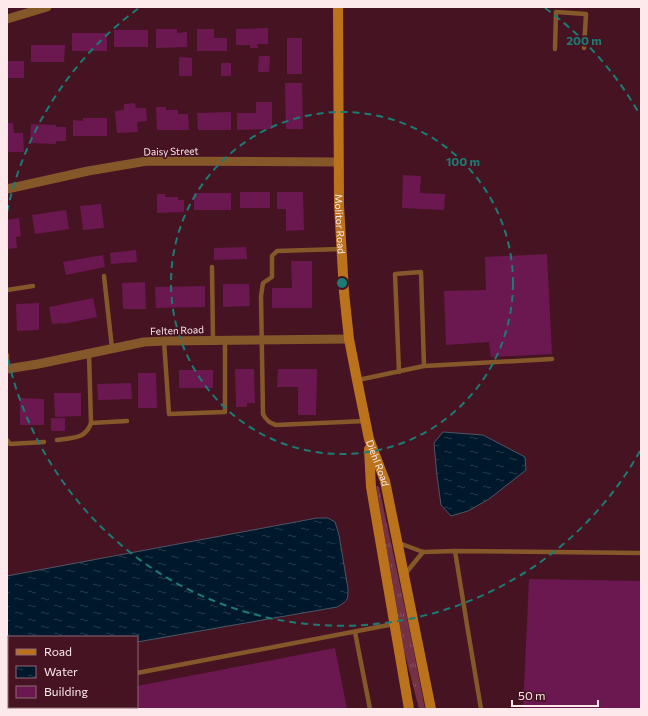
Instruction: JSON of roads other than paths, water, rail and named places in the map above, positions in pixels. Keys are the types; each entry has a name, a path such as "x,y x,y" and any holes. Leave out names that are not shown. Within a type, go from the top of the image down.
{"street":[{"path":"7,20 47,7"},
{"name":"Molitor Road","path":"338,7 339,205 344,292 349,339 369,439"},
{"name":"Daisy Street","path":"7,189 88,171 147,161 339,162"},
{"name":"Felten Road","path":"7,368 89,354 144,342 164,340 349,339"},
{"name":"Diehl Road","path":"369,439 385,481 431,709"},
{"name":"Diehl Road","path":"369,439 371,487 409,709"}],"lane":[{"path":"569,7 569,13"},
{"path":"555,49 556,12 586,14 584,48"},
{"path":"341,249 277,251 272,256 272,277 263,283 261,296 263,414 270,423 276,425 365,421"},
{"path":"212,268 213,340"},
{"path":"400,372 395,274 421,272 424,366"},
{"path":"104,276 112,348"},
{"path":"7,290 33,286"},
{"path":"164,340 169,414 225,412 225,339"},
{"path":"57,440 77,437 85,434 89,429 91,422 89,354"},
{"path":"7,355 7,368"},
{"path":"357,380 424,366 552,359"},
{"path":"91,422 127,421"},
{"path":"7,440 10,444 44,442"},
{"path":"397,542 423,552 641,553"},
{"path":"455,551 481,709"},
{"path":"404,576 423,552"},
{"path":"138,673 394,624"},
{"path":"355,632 370,709"}],"water":[{"path":"443,432 483,435 525,457 526,470 489,499 468,511 451,516 441,505 437,476 434,443"},
{"path":"317,518 328,518 335,522 339,535 348,593 346,600 337,607 138,642 138,636 8,636 7,666 7,576"}]}
